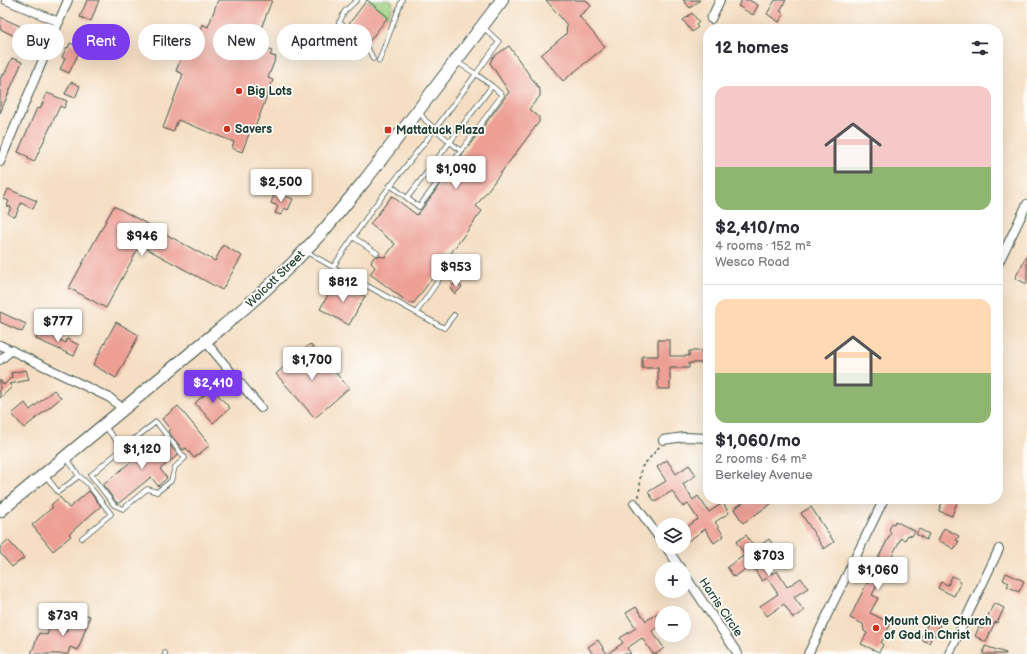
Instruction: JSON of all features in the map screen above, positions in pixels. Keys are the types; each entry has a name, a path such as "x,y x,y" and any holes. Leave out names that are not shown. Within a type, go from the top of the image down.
{"main road":[{"name":"Wolcott Street","path":"0,511 259,296 305,250 340,211 502,0"}],"street":[{"path":"6,0 59,22"},
{"path":"0,162 68,0"},
{"path":"711,19 720,0"},
{"path":"1003,254 1027,204"},
{"path":"205,342 261,408"},
{"path":"0,345 110,398 123,409"},
{"path":"0,360 12,350"},
{"path":"663,440 684,437 703,438"},
{"path":"634,503 655,532"},
{"path":"808,654 881,504"},
{"path":"950,654 999,549"},
{"name":"Harris Circle","path":"691,584 738,654"}],"lane":[{"path":"357,0 345,11 340,22 366,46 373,59"},
{"path":"379,61 402,0"},
{"path":"333,267 373,208 499,42 482,26"},
{"path":"390,185 419,207 502,95 476,74 455,61"},
{"path":"407,198 492,86"},
{"path":"418,109 426,120 461,151"},
{"path":"353,237 377,253"},
{"path":"305,250 444,328 454,315"},
{"path":"416,313 442,275"},
{"path":"156,422 185,458 175,466 171,481 157,492 147,489 123,509 114,505 91,475 123,448 156,422"},
{"path":"104,426 123,448"},
{"path":"65,457 79,476 88,483 111,514 82,538"},
{"path":"44,474 58,492 79,476"}],"path":[{"path":"634,503 639,496 641,468 658,450 663,440"}],"green space":[{"path":"367,0 392,0 392,6 388,17"}],"building":[{"path":"87,0 99,0 91,21 80,17"},
{"path":"218,0 272,0 263,24 213,24 213,60 269,60 269,50 272,51 270,55 276,57 268,78 273,80 254,130 251,129 242,152 232,148 234,142 178,120 173,132 163,128 183,74 176,71 180,60 205,60 205,26 208,27"},
{"path":"367,0 388,17 372,38 372,24 349,24"},
{"path":"546,0 586,0 591,6 579,16 605,47 563,81 541,55 566,34 567,25"},
{"path":"683,0 700,0 690,8"},
{"path":"742,0 749,0 758,5 753,15 738,6"},
{"path":"775,0 786,0 780,11 784,14 779,22 767,14"},
{"path":"692,13 699,22 696,25 698,27 692,32 683,20"},
{"path":"0,17 16,24 12,24 12,35 0,29"},
{"path":"70,43 72,44 72,60 75,60 69,73 60,69 65,59 64,53 67,47 68,48"},
{"path":"509,46 540,90 540,96 529,109 539,117 539,122 476,206 482,211 414,303 409,303 370,274 375,267 371,263 373,258 376,256 385,257 395,244 370,224 392,196 417,215 422,209 509,92 490,63 493,57"},
{"path":"12,58 12,60 22,62 0,113 0,80 2,74 4,75"},
{"path":"71,82 80,86 75,98 65,94"},
{"path":"47,93 67,101 64,108 60,106 34,162 28,159 29,157 18,152 37,108 40,109"},
{"path":"8,189 37,201 33,209 21,203 15,217 8,214 11,207 7,206 9,201 4,199"},
{"path":"275,192 293,199 288,210 284,208 281,215 275,213 278,206 271,203"},
{"path":"114,206 215,261 223,245 242,256 222,290 140,245 106,308 69,288"},
{"path":"1027,255 1027,284 1015,278"},
{"path":"336,281 365,296 349,325 320,309"},
{"path":"456,282 462,287 455,294 450,288"},
{"path":"0,312 26,324 22,332 0,322"},
{"path":"116,322 139,335 116,378 93,365"},
{"path":"40,330 66,343 67,339 79,345 74,356 36,339"},
{"path":"658,340 670,340 670,356 689,356 689,351 703,351 703,363 689,363 689,368 670,368 670,389 658,389 658,368 642,368 642,356 658,356"},
{"path":"310,344 349,388 315,418 276,374"},
{"path":"26,370 29,380 9,384 12,387 0,398 0,380 4,385 12,377 11,373"},
{"path":"218,385 223,390 218,395 230,408 213,423 195,403 212,388 213,389"},
{"path":"54,390 61,398 24,428 12,414 25,403 30,410"},
{"path":"178,406 210,445 194,458 186,448 183,450 168,431 170,429 162,419"},
{"path":"162,436 178,455 160,469 167,478 158,486 151,477 119,503 117,503 103,485"},
{"path":"667,460 676,474 689,465 696,475 683,484 693,500 698,496 709,512 724,504 729,513 715,522 724,536 714,543 705,529 691,539 691,524 698,519 688,504 683,507 672,491 655,502 648,492 666,481 657,467"},
{"path":"89,491 101,506 69,534 71,536 53,551 32,525 53,507 51,505 60,497 69,508"},
{"path":"741,504 771,504 743,523 734,509"},
{"path":"941,504 956,504 952,516 939,511"},
{"path":"811,507 834,542 824,549 801,513"},
{"path":"895,521 915,531 912,536 908,535 905,540 901,538 890,560 893,561 888,571 885,570 872,595 878,598 870,613 891,623 881,643 883,645 879,652 861,644 867,633 864,631 863,624 850,618 891,533 889,530 892,523 894,524"},
{"path":"944,528 959,536 956,540 959,541 954,549 938,540"},
{"path":"919,529 929,534 926,540 916,534"},
{"path":"746,535 755,549 769,539 776,549 762,559 772,574 777,571 787,587 801,578 808,588 794,597 804,611 793,618 784,604 767,616 760,606 778,594 767,578 762,581 752,565 734,577 727,567 745,555 736,542"},
{"path":"8,540 24,558 12,567 0,553 0,547"},
{"path":"1006,573 1024,581 1019,592 1007,586 1009,583 1003,580"},
{"path":"952,576 959,579 958,581 961,582 954,596 938,588 941,582 948,585"},
{"path":"994,603 1004,608 997,623 995,622 986,642 975,636 979,627 982,629"},
{"path":"636,607 646,621 655,615 655,629 652,631 655,635 655,642 660,642 664,648 656,654 653,654 642,638 627,648 631,654 607,654 623,643 620,638 636,628 626,613"},
{"path":"74,610 90,616 78,650 70,647 68,654 31,654 39,633 47,635 50,626 66,632"},
{"path":"931,617 941,622 935,636 933,635 929,643 920,639"},
{"path":"598,640 607,654 593,654 588,647"},
{"path":"985,646 1006,653 1006,654 983,654"}],"place":[{"name":"Big Lots","path":"239,91"},
{"name":"Savers","path":"227,129"},
{"name":"Mattatuck Plaza","path":"388,130"},
{"name":"Mount Olive Church of God in Christ","path":"876,628"}]}
